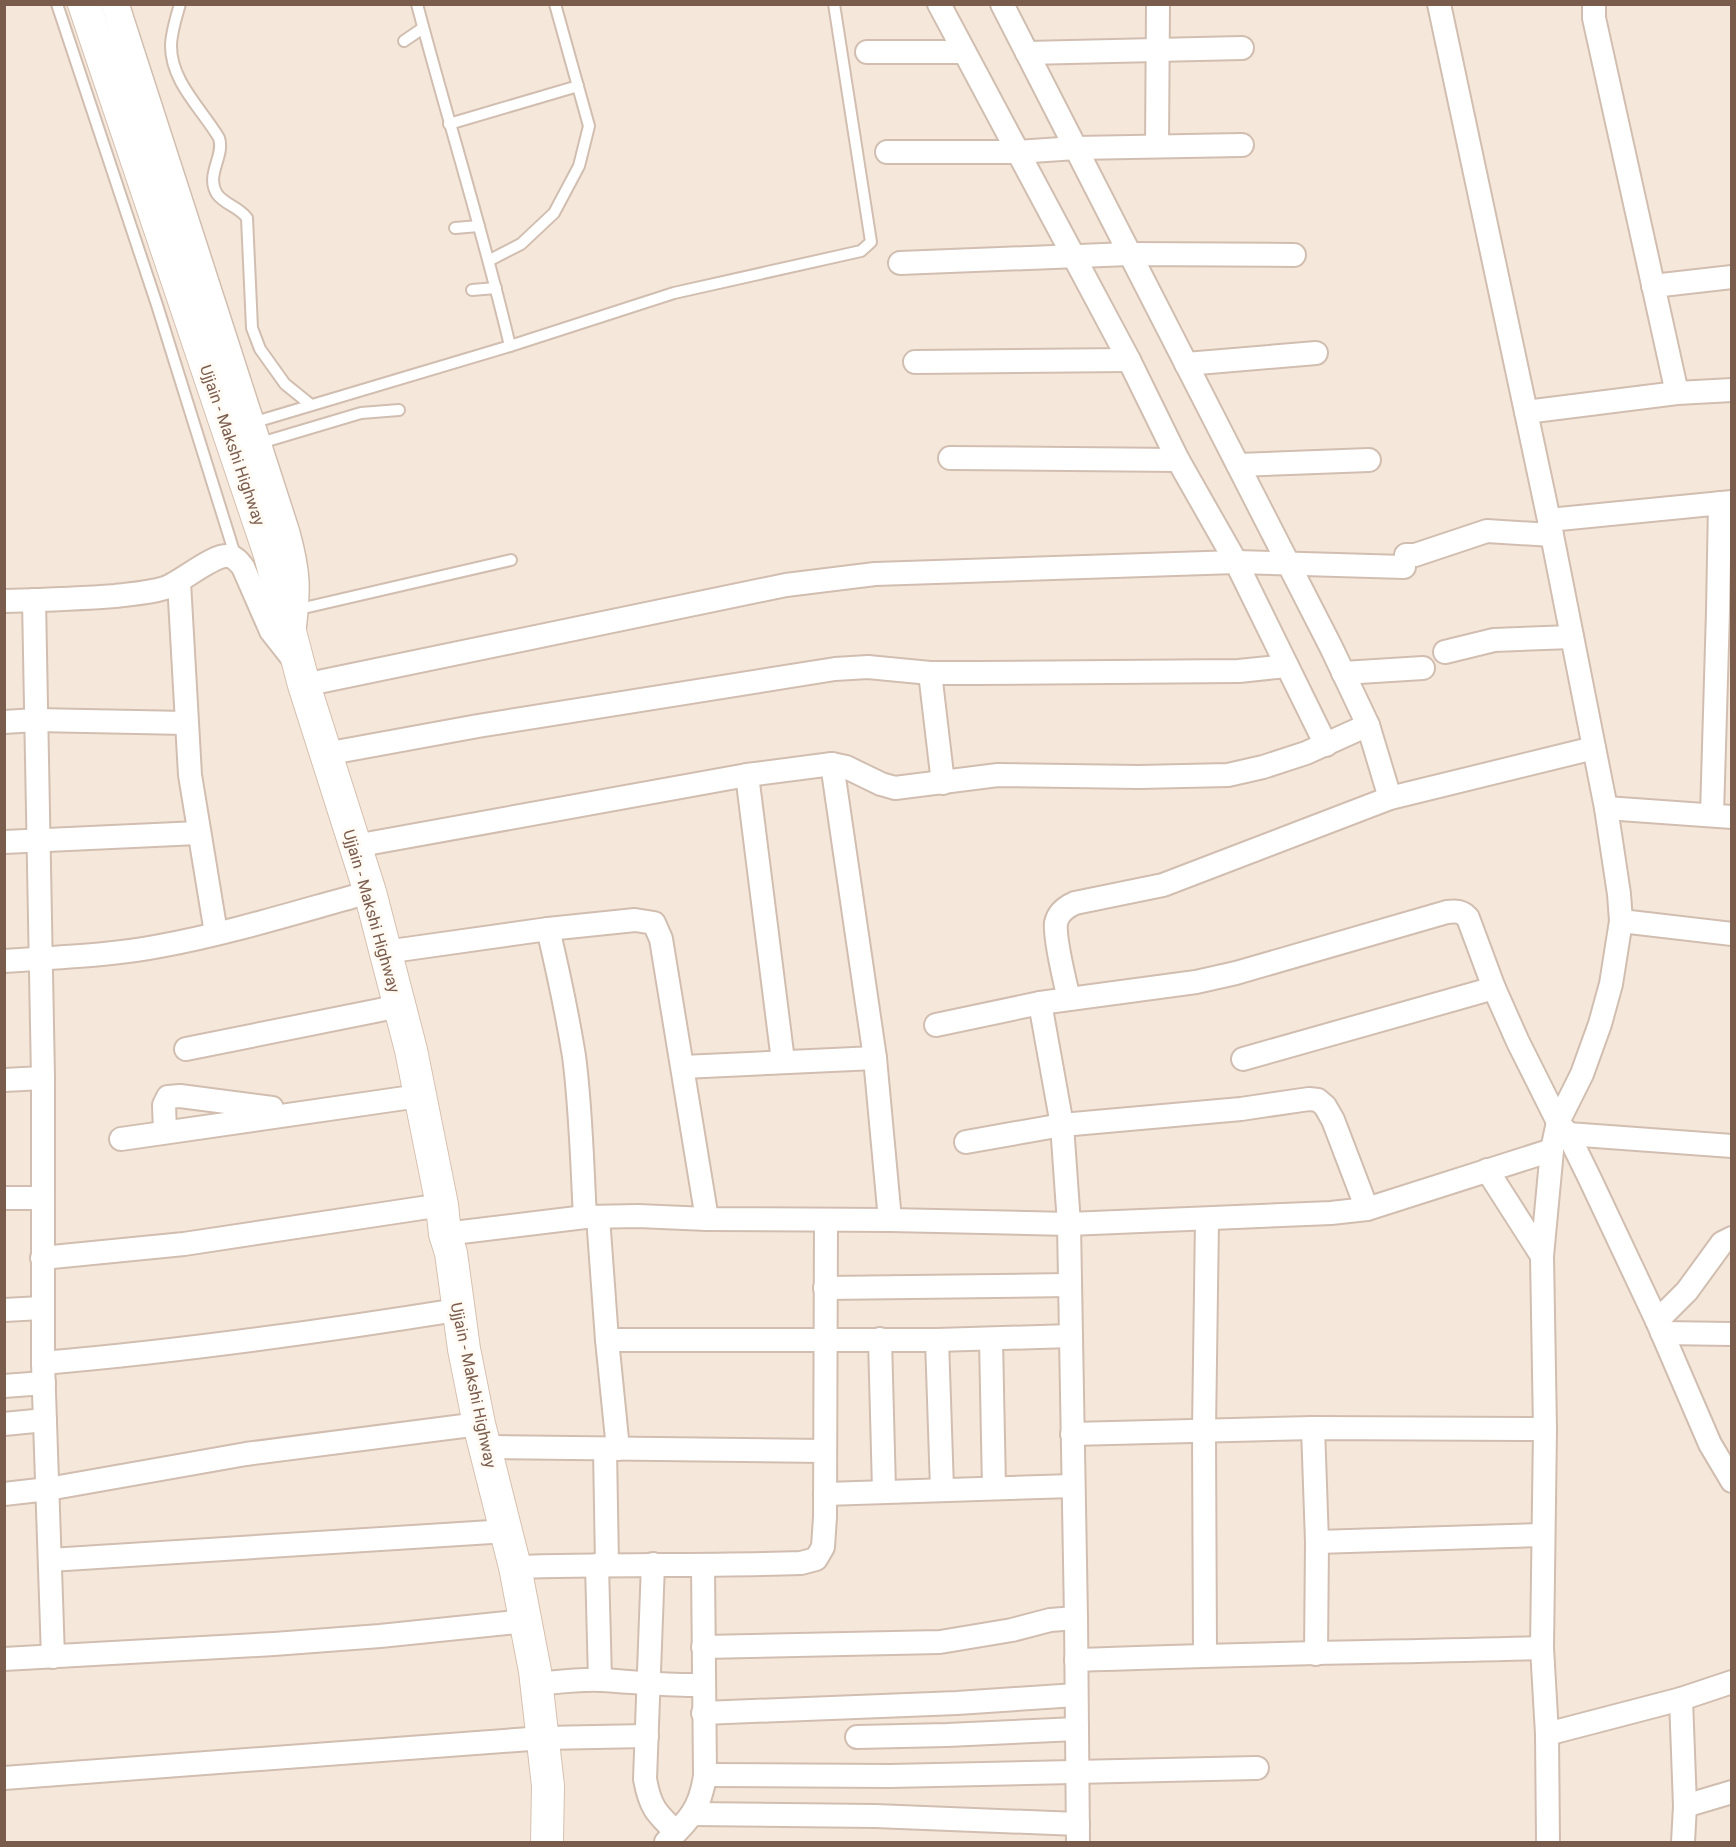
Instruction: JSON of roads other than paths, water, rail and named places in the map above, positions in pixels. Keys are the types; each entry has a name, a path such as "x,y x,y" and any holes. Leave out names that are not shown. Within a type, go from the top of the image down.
{"main road":[{"name":"Ujjain - Makshi Highway","path":"84,4 293,622 302,675 369,892 400,1006 411,1050 451,1253 457,1310 482,1435 507,1531 526,1621 537,1684 548,1786 547,1842"}],"street":[{"path":"115,4 294,562 297,589 293,622"},
{"path":"939,4 1129,360 1178,460 1236,562 1326,744"},
{"path":"1002,4 1343,673 1368,725 1390,798"},
{"path":"1157,146 1158,4"},
{"path":"1439,4 1526,412 1606,808 1621,921 1611,984 1600,1024 1559,1135 1542,1256 1545,1429 1542,1648 1547,1734 1548,1842"},
{"path":"1594,4 1594,18 1677,393"},
{"path":"1027,53 1242,48"},
{"path":"867,52 964,52"},
{"path":"887,152 1017,152 1076,148 1242,145"},
{"path":"900,263 1129,254 1294,255"},
{"path":"1653,286 1731,277"},
{"path":"1186,364 1316,353"},
{"path":"915,362 1129,360"},
{"path":"1526,412 1677,393 1731,390"},
{"path":"950,458 1178,460"},
{"path":"1238,465 1369,460"},
{"path":"4,601 89,598 163,589 179,582 218,557 228,555 236,559 243,567 272,631 302,675 786,585 885,573 1236,562 1405,561 1415,555 1487,531 1550,528 1726,502 1722,815 1606,808"},
{"path":"179,582 190,775 216,933"},
{"path":"34,600 42,958 43,1373 53,1657"},
{"path":"1445,652 1494,640 1572,637"},
{"path":"325,754 478,726 834,669 868,667 930,673 1239,671 1287,666"},
{"path":"1343,673 1423,668"},
{"path":"930,673 943,783"},
{"path":"4,722 36,720 186,723"},
{"path":"355,846 747,775 832,764 846,767 894,788 998,775 1139,777 1228,775 1263,767 1306,753 1368,725"},
{"path":"1069,999 1056,923 1066,907 1075,903 1163,885 1390,798 1594,748"},
{"path":"832,764 875,1058 890,1220"},
{"path":"747,775 783,1061"},
{"path":"4,842 198,833"},
{"path":"4,961 101,955 160,946 369,892"},
{"path":"936,1025 1041,1003 1196,982 1236,973 1457,911 1468,918 1494,988 1559,1135 1659,1327 1710,1444 1731,1481"},
{"path":"385,952 548,929 635,920 654,923 661,939 707,1220"},
{"path":"1621,921 1731,934"},
{"path":"548,929 565,1003 574,1057 607,1340 612,1449 602,1565 600,1680"},
{"path":"1244,1059 1494,988"},
{"path":"692,1814 875,1816 1078,1833 1069,1224 1062,1125 1041,1003"},
{"path":"186,1049 400,1006"},
{"path":"683,1067 875,1058"},
{"path":"4,1080 43,1078"},
{"path":"165,1132 164,1104 168,1097 180,1096 300,1112"},
{"path":"121,1139 419,1096"},
{"path":"966,1142 1062,1125 1241,1109 1309,1099 1318,1100 1325,1106 1333,1120 1367,1209"},
{"path":"42,1258 443,1220 638,1216 707,1220 890,1220 1069,1224 1208,1220 1331,1213 1367,1209 1487,1170 1559,1135 1731,1146"},
{"path":"1487,1170 1542,1256"},
{"path":"4,1198 43,1198"},
{"path":"515,1567 653,1564 703,1566 801,1563 816,1559 823,1547 825,1494 826,1220"},
{"path":"1205,1655 1204,1431 1208,1220"},
{"path":"1659,1327 1722,1243 1731,1238"},
{"path":"825,1288 1070,1285"},
{"path":"4,1310 42,1308"},
{"path":"4,1386 43,1373 145,1354 245,1342 457,1310"},
{"path":"1659,1327 1731,1334"},
{"path":"607,1340 937,1340 1071,1336"},
{"path":"880,1339 884,1490"},
{"path":"991,1339 994,1488"},
{"path":"937,1340 942,1489"},
{"path":"4,1424 45,1420"},
{"path":"1072,1434 1313,1428 1545,1429"},
{"path":"1313,1428 1317,1542 1316,1654"},
{"path":"4,1494 48,1489 258,1453 482,1435 612,1449 825,1451"},
{"path":"825,1494 884,1490 1073,1486"},
{"path":"50,1560 507,1531"},
{"path":"1317,1542 1542,1535"},
{"path":"653,1564 645,1779 649,1799 671,1837 692,1814 702,1797 705,1775 703,1566"},
{"path":"704,1647 940,1642 1012,1630 1050,1620 1076,1618"},
{"path":"4,1659 321,1641 526,1621"},
{"path":"1076,1660 1542,1648"},
{"path":"537,1684 600,1680 703,1685"},
{"path":"1547,1734 1681,1699 1731,1682"},
{"path":"703,1713 1076,1695"},
{"path":"1681,1699 1685,1806 1683,1842"},
{"path":"857,1737 947,1736 1077,1729"},
{"path":"4,1778 543,1738 647,1736"},
{"path":"705,1775 1077,1774 1257,1768"},
{"path":"1685,1806 1731,1792"}],"lane":[{"path":"57,4 157,305 236,559"},
{"path":"180,4 171,47 178,74 187,93 210,123 222,145 215,165 213,182 215,192 221,199 241,209 247,218 252,328 260,349 285,384 311,405"},
{"path":"417,4 449,124 490,260 510,346"},
{"path":"490,260 522,244 554,213 579,166 589,126 555,4"},
{"path":"253,434 311,405 510,346 674,293 861,251 872,242 834,4"},
{"path":"404,41 423,28"},
{"path":"449,124 578,86"},
{"path":"455,228 479,226"},
{"path":"472,290 496,288"},
{"path":"253,434 361,413 399,410"},
{"path":"293,622 511,560"}]}
